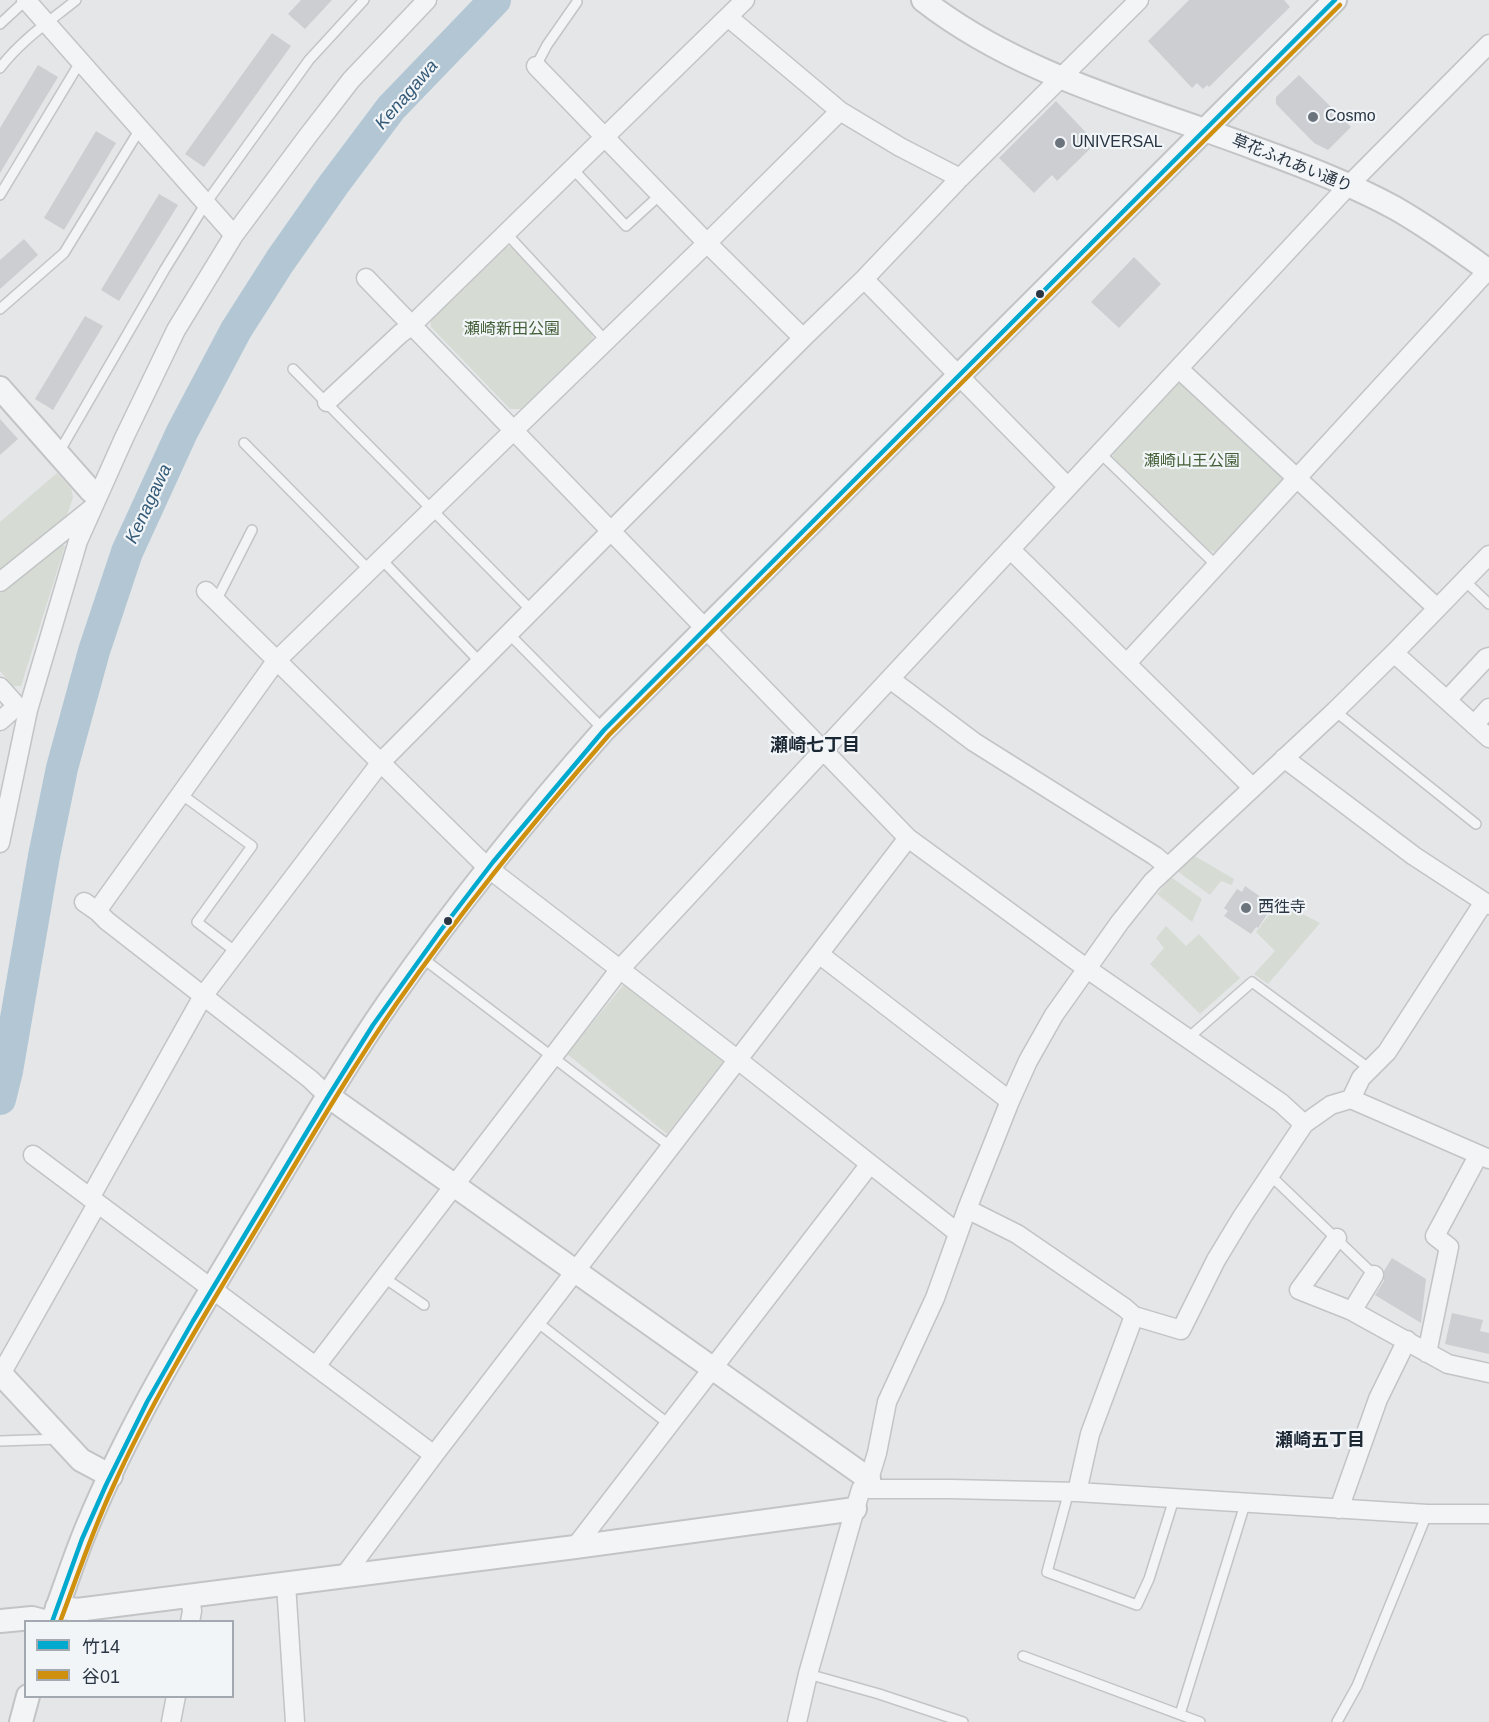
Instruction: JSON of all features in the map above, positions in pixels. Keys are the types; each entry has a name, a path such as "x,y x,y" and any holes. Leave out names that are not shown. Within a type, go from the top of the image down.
{"street":[{"path":"26,0 234,235"},
{"path":"0,843 22,708 78,542 93,499 176,330 234,235 351,80 427,0"},
{"path":"327,402 412,325 746,0"},
{"name":"草花ふれあい通り","path":"923,0 981,39 1015,57 1348,186 1404,214 1489,270"},
{"path":"111,1476 81,1460 1,1374 203,996 381,762 1139,0"},
{"path":"52,1617 87,1527 111,1476 159,1381 212,1289 328,1096 389,1002 488,868 562,777 604,730 1335,0"},
{"path":"728,16 840,111 900,147 960,178"},
{"path":"316,1366 620,969 1348,186 1489,44"},
{"path":"537,66 707,243 803,338"},
{"path":"840,111 376,566 276,661 181,794 91,906 107,921 310,1079 328,1096 714,1368 862,1492"},
{"path":"1126,663 1489,270"},
{"path":"366,278 908,838 1086,968 1281,1102 1304,1124"},
{"path":"864,279 1067,486"},
{"path":"1179,369 1437,608"},
{"path":"0,388 58,454 93,499"},
{"path":"0,582 93,499"},
{"path":"1010,549 1252,787"},
{"path":"797,1722 808,1674 862,1492 878,1453 887,1402 935,1298 1010,1101 1028,1061 1054,1015 1120,922 1167,866 1335,711 1489,555"},
{"path":"211,596 488,868 958,1233"},
{"path":"1394,653 1489,738"},
{"path":"1447,700 1489,657"},
{"path":"890,679 974,742 1146,850 1167,866"},
{"path":"0,687 22,708"},
{"path":"0,721 22,708"},
{"path":"1474,725 1489,708"},
{"path":"1284,758 1414,856 1486,904 1387,1052 1361,1078 1351,1099"},
{"path":"344,1576 434,1455 908,838"},
{"path":"819,954 1010,1101"},
{"path":"967,1209 1017,1234 1134,1316 1181,1330 1216,1260 1304,1124 1331,1105 1351,1099 1484,1157 1435,1236 1449,1246 1427,1353"},
{"path":"33,1155 434,1455"},
{"path":"575,1547 870,1164"},
{"path":"1337,1238 1299,1290 1352,1311 1448,1364 1489,1373"},
{"path":"1352,1311 1374,1275"},
{"path":"1073,1492 1090,1434 1134,1316"},
{"path":"1339,1509 1378,1399 1407,1340"},
{"path":"0,1621 52,1617 77,1610 575,1547 862,1492 1073,1492 1427,1514 1489,1514"},
{"path":"286,1584 295,1722"},
{"path":"190,1595 190,1620"},
{"path":"21,1722 27,1698"},
{"path":"171,1722 176,1698"}],"lane":[{"path":"0,24 26,0"},
{"path":"0,68 9,55 75,0"},
{"path":"58,454 206,203 309,60 364,0"},
{"path":"537,66 547,45 577,2"},
{"path":"0,195 76,69 82,63"},
{"path":"0,309 64,253 140,129"},
{"path":"572,168 626,226 661,194"},
{"path":"506,233 606,341"},
{"path":"293,369 531,610"},
{"path":"244,443 480,662"},
{"path":"1100,453 1217,566"},
{"path":"211,596 252,530"},
{"path":"1464,580 1489,604"},
{"path":"508,633 604,730"},
{"path":"1335,711 1476,824"},
{"path":"181,794 252,846 197,922 236,952"},
{"path":"421,957 671,1147"},
{"path":"1187,1039 1252,982 1370,1069"},
{"path":"1270,1175 1374,1275"},
{"path":"383,1276 424,1305"},
{"path":"537,1322 670,1425"},
{"path":"0,1441 61,1439"},
{"path":"1073,1492 1047,1572 1137,1605 1149,1579 1174,1499"},
{"path":"1180,1714 1246,1502"},
{"path":"1337,1722 1357,1686 1427,1514"},
{"path":"1023,1656 1200,1722"},
{"path":"808,1674 879,1694 963,1722"}],"green space":[{"name":"瀬崎新田公園","path":"513,246 592,332 593,340 521,409 510,409 431,327 431,318 505,247"},
{"name":"瀬崎山王公園","path":"1176,384 1183,384 1281,473 1283,483 1215,552 1209,550 1112,458 1115,449"},
{"path":"57,473 71,488 73,497 66,518 0,569 0,522"},
{"path":"61,544 65,546 21,686 13,686 0,671 0,594"},
{"path":"1193,855 1234,879 1232,885 1221,881 1210,895 1177,871"},
{"path":"1171,877 1202,899 1192,922 1157,894"},
{"path":"1279,902 1320,923 1268,984 1254,974 1275,951 1256,932"},
{"path":"1166,926 1186,946 1199,934 1240,978 1200,1014 1150,964 1164,948 1156,938"},
{"path":"625,983 725,1059 667,1134 567,1054"}],"building":[{"path":"301,0 332,0 305,29 288,14"},
{"path":"1189,0 1284,0 1290,7 1209,87 1207,85 1203,89 1197,83 1192,88 1148,41"},
{"path":"272,33 291,46 204,167 185,154"},
{"path":"38,65 58,77 0,173 0,128"},
{"path":"1299,75 1351,127 1328,150 1314,143 1276,104 1276,97"},
{"path":"1056,101 1096,143 1057,181 1052,175 1034,193 999,158"},
{"path":"96,131 116,143 64,230 44,218"},
{"path":"159,194 178,205 119,301 101,290"},
{"path":"24,239 38,255 0,289 0,260"},
{"path":"1134,257 1161,284 1119,328 1091,302"},
{"path":"85,316 103,326 53,410 35,399"},
{"path":"0,419 18,439 0,455"},
{"path":"1245,886 1271,904 1258,928 1256,927 1251,934 1224,916 1228,911 1224,908 1237,889 1242,892"},
{"path":"1392,1258 1426,1279 1421,1323 1375,1295 1384,1281 1384,1271"},
{"path":"1452,1313 1483,1320 1480,1331 1489,1333 1489,1354 1445,1344"}],"waterway":[{"name":"Kenagawa","path":"0,1099 62,768 94,651 127,552 182,432 236,330 280,261 391,108 495,0"}],"transit line":[{"name":"竹14","path":"53,1620 82,1539 106,1485 147,1402 193,1321 373,1025 493,862 604,730 1335,0"},
{"name":"谷01","path":"61,1620 112,1489 185,1349 363,1055 422,968 499,866 609,735 1340,5"}],"place":[{"name":"Cosmo","path":"1313,117"},
{"name":"UNIVERSAL","path":"1060,143"},
{"name":"西徃寺","path":"1246,908"}],"district":[{"name":"瀬崎七丁目","path":"815,746"},
{"name":"瀬崎五丁目","path":"1320,1441"}]}
